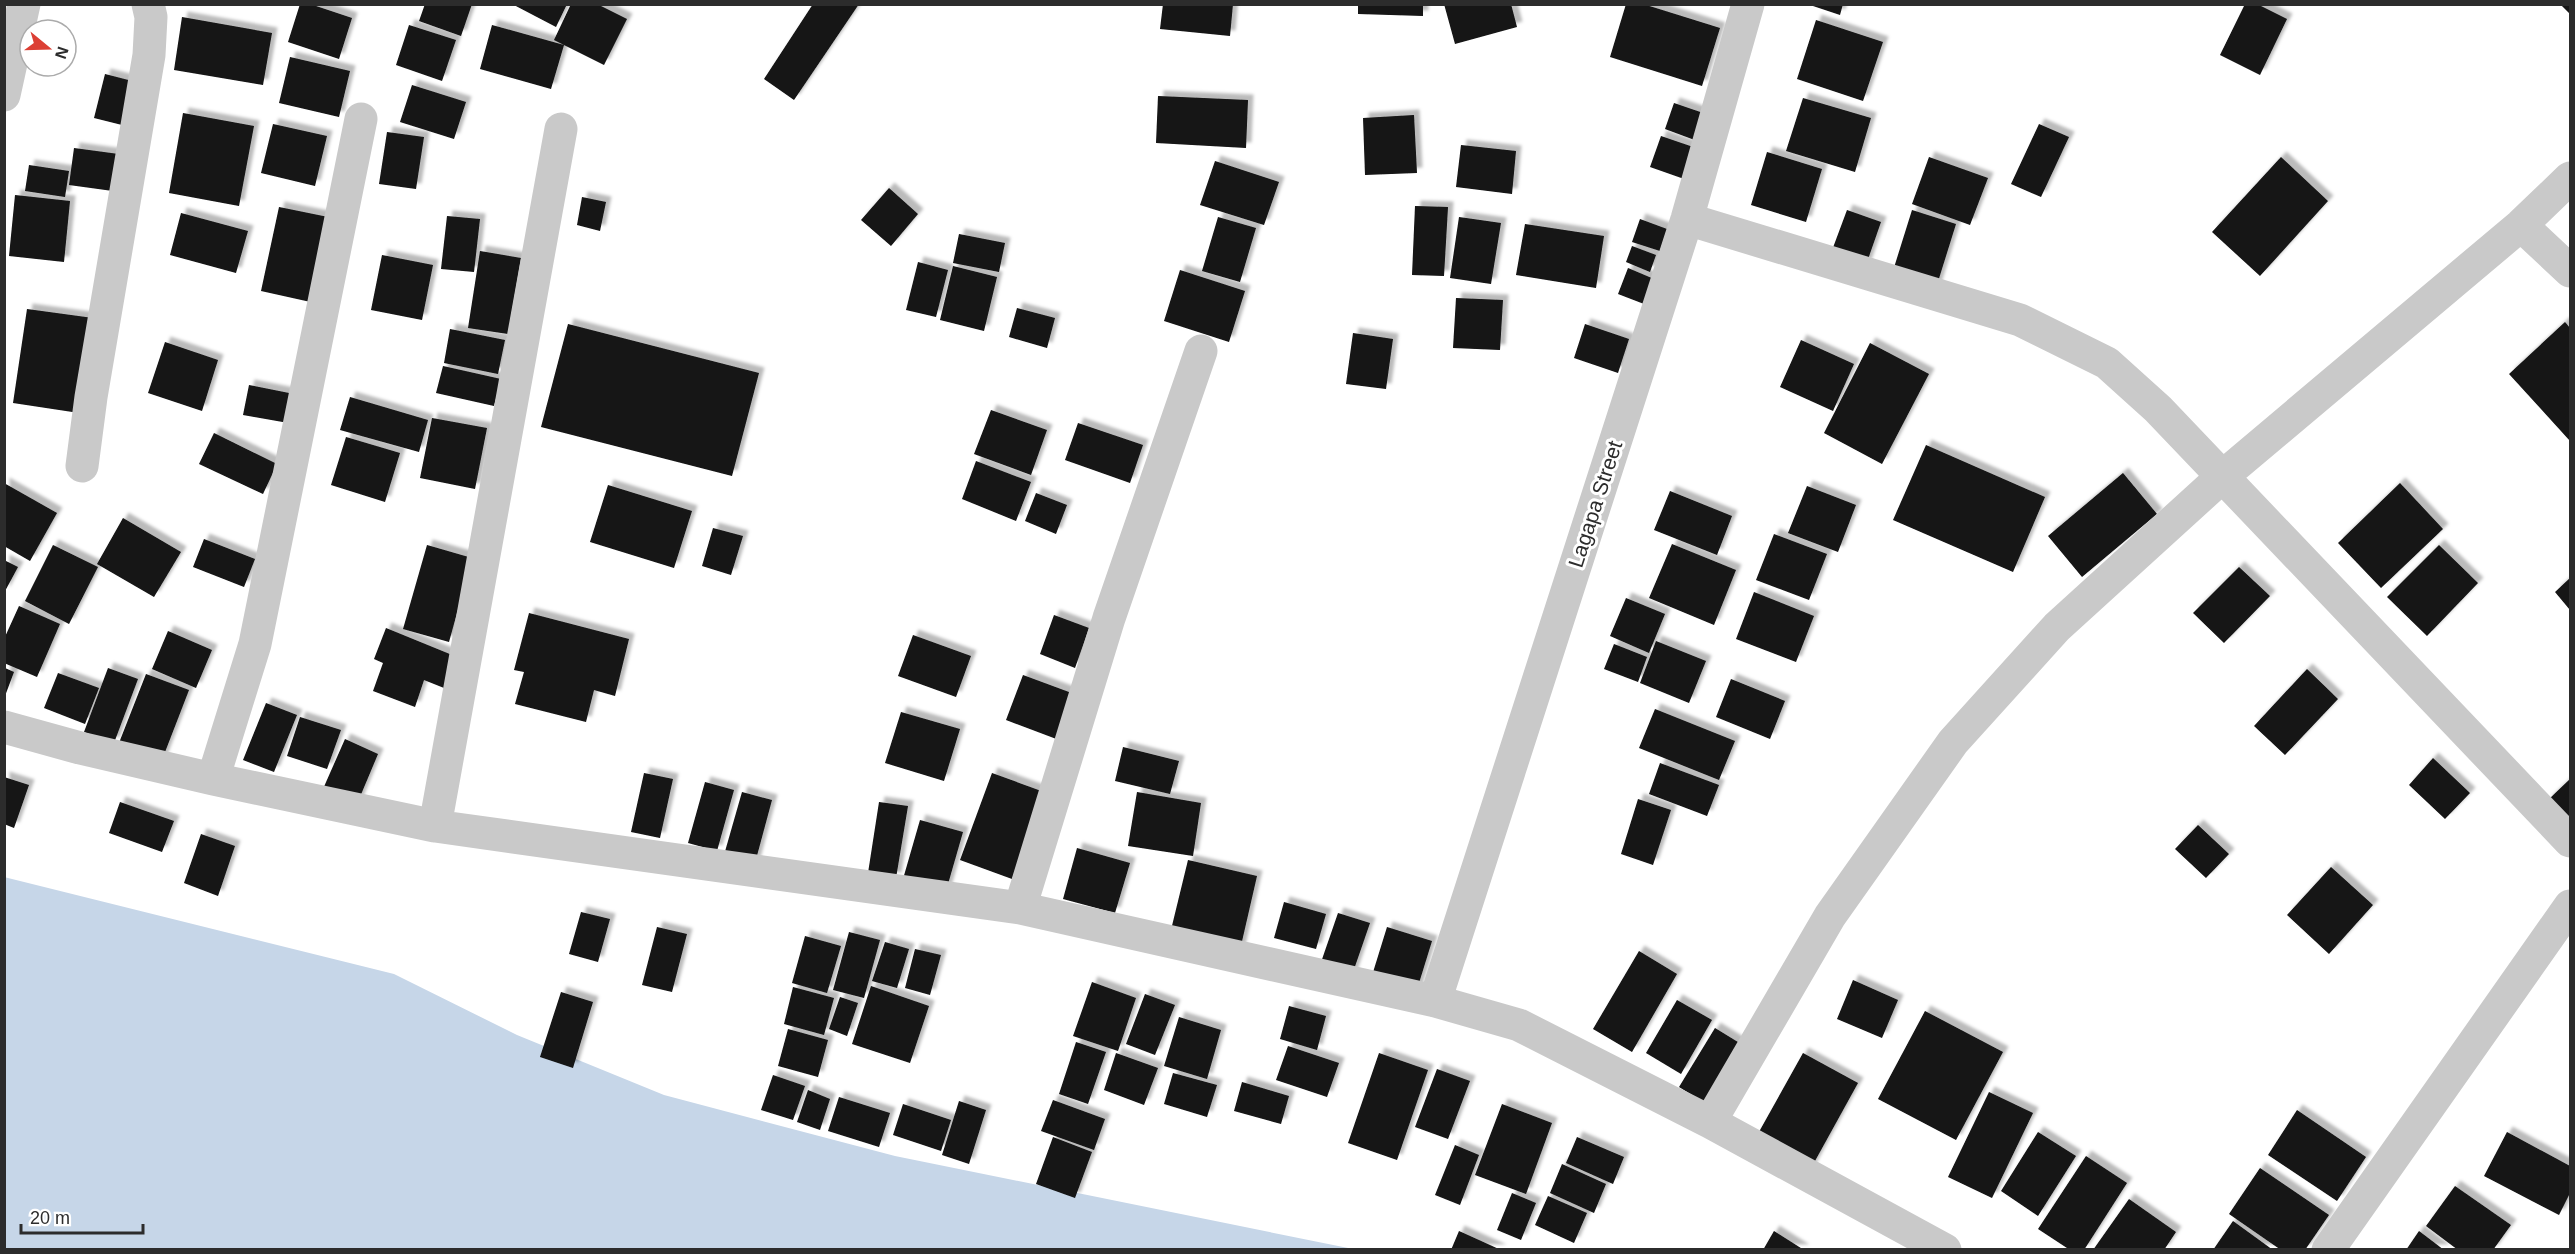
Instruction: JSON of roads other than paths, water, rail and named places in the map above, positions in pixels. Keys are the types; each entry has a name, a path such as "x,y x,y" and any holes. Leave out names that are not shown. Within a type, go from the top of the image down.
{"street":[{"path":"4,95 24,4"},
{"path":"82,466 91,397 148,55 151,17 148,4"},
{"name":"Lagapa Street","path":"1435,1001 1687,219 1748,4"},
{"path":"213,779 255,644 361,119"},
{"path":"435,826 561,129"},
{"path":"1710,1122 1830,916 1953,742 2056,627 2223,476 2521,225 2571,178"},
{"path":"1687,219 2020,320 2107,363 2158,408 2571,841"},
{"path":"2521,225 2571,271"},
{"path":"1020,908 1109,618 1201,351"},
{"path":"4,727 80,748 213,779 435,826 1020,908 1435,1001 1519,1025 1710,1122 1945,1250"},
{"path":"2328,1250 2571,906"}],"water":[{"path":"4,877 394,974 517,1035 664,1095 895,1156 1353,1249 5,1249"}]}
